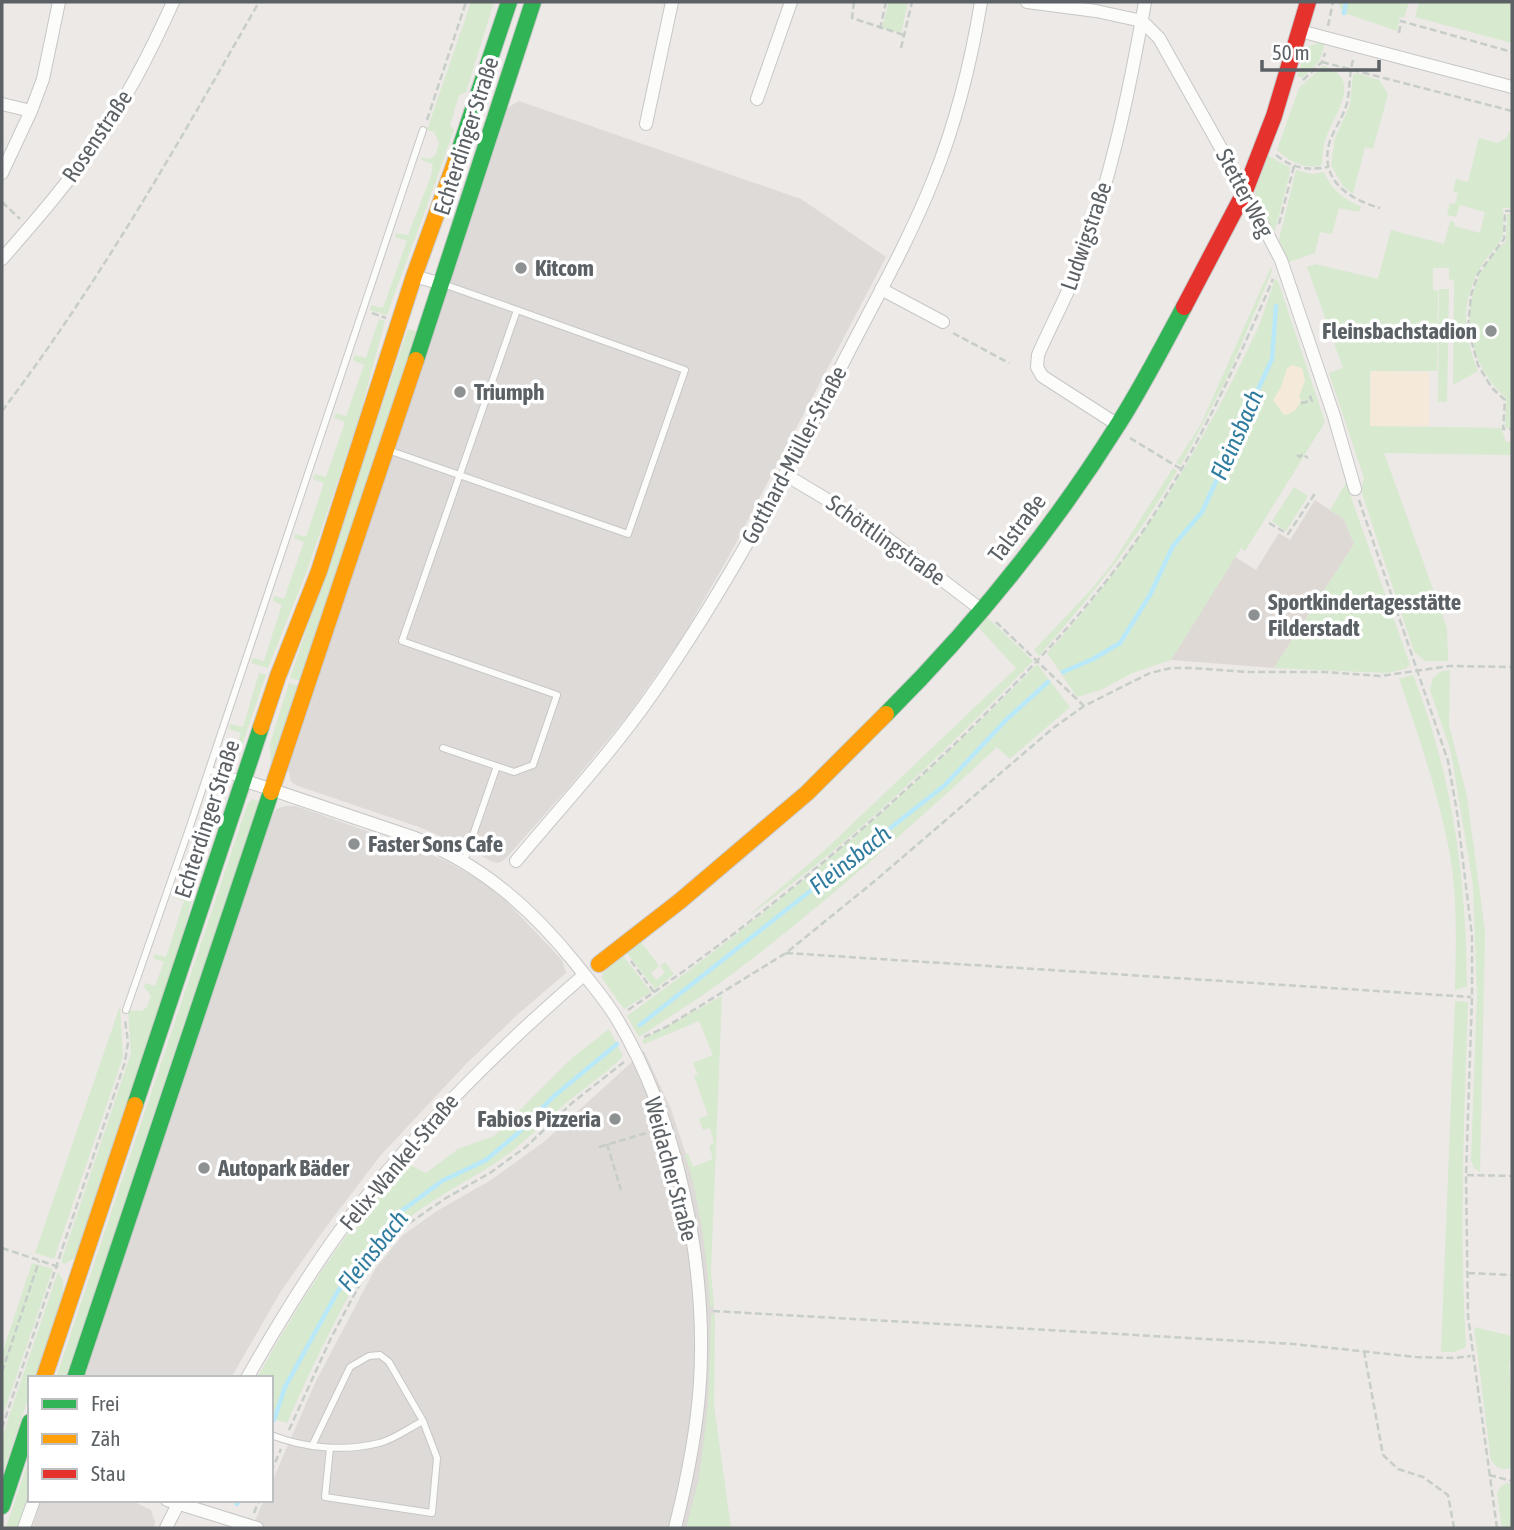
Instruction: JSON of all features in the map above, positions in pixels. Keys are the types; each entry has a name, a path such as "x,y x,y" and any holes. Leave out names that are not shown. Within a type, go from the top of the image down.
{"street":[{"path":"2,173 43,79 59,2"},
{"name":"Rosenstraße","path":"2,257 100,137 141,70 173,2"},
{"name":"Echterdinger Straße","path":"45,1376 278,676 327,546 414,275 437,217 509,2"},
{"name":"Echterdinger Straße","path":"76,1376 442,284 533,2"},
{"path":"646,124 672,2"},
{"path":"757,99 791,2"},
{"name":"Gotthard-Müller-Straße","path":"516,861 652,695 728,580 786,475 919,213 951,131 981,2"},
{"path":"1027,2 1096,11 1142,21"},
{"name":"Ludwigstraße","path":"1117,427 1042,376 1037,368 1038,355 1076,272 1101,197 1129,90 1145,2"},
{"name":"Talstraße","path":"599,964 680,901 807,793 895,705 983,611 1078,485 1117,427 1181,316 1245,191 1274,116 1308,2"},
{"name":"Stetter Weg","path":"1142,21 1159,38 1281,260 1344,447 1355,489"},
{"path":"1300,31 1512,87"},
{"path":"2,104 31,111"},
{"path":"414,275 442,284"},
{"path":"881,289 943,322"},
{"name":"Schöttlingstraße","path":"786,475 871,526 983,611"},
{"name":"Weidacher Straße","path":"243,780 415,838 464,861 496,883 530,913 559,943 617,1018 633,1048 665,1128 688,1223 695,1265 700,1315 700,1381 689,1470 675,1528"},
{"name":"Felix-Wankel-Straße","path":"248,1376 276,1326 327,1250 388,1170 481,1068 584,975"},
{"path":"2,1506 28,1428"},
{"path":"24,1528 33,1502"},
{"path":"166,1528 175,1502 257,1528"}],"lane":[{"path":"126,1010 423,130"},
{"path":"385,449 628,534 685,370 442,284"},
{"path":"443,748 514,772 533,765 557,695 402,641 517,310"},
{"path":"464,861 497,766"},
{"path":"209,770 243,780"},
{"path":"312,1446 350,1367 369,1356 380,1355 389,1362 423,1422 438,1458 432,1513 325,1497 330,1448"},
{"path":"273,1437 330,1448 380,1443 423,1422"}],"path":[{"path":"2,411 49,349 125,234 259,2"},
{"path":"423,130 466,2"},
{"path":"854,2 852,18 904,35"},
{"path":"880,29 886,2"},
{"path":"901,48 912,2"},
{"path":"1399,33 1401,21 1512,51"},
{"path":"1355,54 1350,69 1346,105 1329,144 1328,167 1342,192 1380,208"},
{"path":"1297,85 1322,62 1512,111"},
{"path":"1273,152 1294,166 1311,171 1328,167"},
{"path":"1273,246 1294,166"},
{"path":"2,202 29,227"},
{"path":"1512,211 1505,211 1504,239 1478,274 1471,295 1468,328 1478,365 1492,388 1504,400 1503,429 1512,429"},
{"path":"617,1018 734,934 828,858 933,764 1038,661 1082,613 1136,542 1181,469 1230,377 1281,260"},
{"path":"943,322 951,332 1009,363"},
{"path":"1117,427 1181,469"},
{"path":"1297,455 1300,457 1302,454 1308,458"},
{"path":"1355,489 1448,761 1457,812 1472,936 1465,1175 1468,1316 1497,1528"},
{"path":"1269,523 1288,534 1316,492"},
{"path":"983,611 1084,706"},
{"path":"273,1468 331,1338 361,1282 381,1250 402,1228 446,1198 490,1173 527,1146 633,1048 786,953 876,880 1052,729 1084,706 1150,673 1171,668 1380,676 1449,666 1512,667"},
{"path":"621,948 654,992"},
{"path":"786,953 1472,998"},
{"path":"2,1428 128,1054 126,1010"},
{"path":"599,1147 665,1128"},
{"path":"607,1144 621,1190"},
{"path":"1465,1175 1512,1176"},
{"path":"2,1248 79,1275"},
{"path":"2,1372 39,1261"},
{"path":"1468,1273 1512,1275"},
{"path":"700,1315 716,1310 1281,1343 1454,1358 1472,1356"},
{"path":"1364,1351 1383,1455 1398,1469 1423,1477 1448,1495 1454,1528"},
{"path":"1489,1475 1512,1481"}],"shaded area":[{"path":"519,101 801,199 886,257 729,556 682,638 628,715 568,788 499,863 419,827 298,786 291,782 287,763 507,108"},
{"name":"Sportkindertagesstätte Filderstadt","path":"1315,500 1344,519 1354,544 1274,668 1171,660 1235,557 1256,570 1279,533 1290,540"},
{"path":"296,806 446,861 483,882 506,901 562,960 566,973 466,1064 380,1156 281,1291 232,1376 83,1376 270,818 276,809"},
{"path":"644,1051 671,1109 691,1170 710,1266 714,1315 712,1405 723,1528 252,1528 263,1502 273,1502 273,1479 315,1383 375,1269 402,1236 437,1211 491,1180 545,1141"},
{"path":"40,1502 134,1502 151,1510 155,1522 154,1528 32,1528"}],"green space":[{"path":"471,2 494,2 466,92 459,95 450,126 454,129 387,315 370,310 371,305 383,308 407,241 395,237 396,233 408,235 431,176 433,164 421,160 422,157 430,159 436,154 439,142 434,132 427,130"},
{"path":"889,2 908,2 901,33 882,28"},
{"path":"1338,2 1409,2 1404,18 1400,17 1397,31 1342,12"},
{"path":"1419,2 1512,2 1512,43 1415,17"},
{"path":"1318,43 1325,44 1319,62 1302,78 1297,76 1307,47"},
{"path":"1323,66 1335,71 1342,78 1343,96 1326,138 1322,163 1320,166 1302,165 1291,161 1277,150 1299,88"},
{"path":"1353,74 1379,80 1388,94 1373,149 1365,147 1353,194 1343,186 1331,165 1335,138 1350,105"},
{"path":"1512,127 1512,208 1503,208 1502,238 1476,276 1467,303 1469,342 1478,371 1453,385 1454,280 1449,279 1449,268 1433,268 1433,290 1438,291 1437,371 1370,371 1370,426 1501,428 1506,442 1512,442 1512,455 1384,453 1447,628 1448,661 1425,661 1414,652 1361,490 1364,478 1329,373 1343,368 1307,267 1315,264 1378,279 1391,230 1444,244 1450,221 1455,222 1454,226 1480,233 1485,212 1460,205 1456,217 1447,215 1450,203 1455,204 1458,193 1453,191 1456,179 1468,182 1479,138 1498,143 1506,138"},
{"path":"1267,155 1289,167 1290,172 1273,232 1256,194 1257,179"},
{"path":"1296,170 1312,174 1324,172 1339,193 1361,207 1359,212 1339,208 1332,234 1320,232 1315,253 1289,262 1279,240"},
{"name":"Fleinsbachstadion","path":"1507,214 1512,214 1512,428 1505,428 1506,398 1490,380 1479,361 1469,320 1471,299 1478,278 1506,241"},
{"path":"1271,267 1272,271 1228,376 1181,465 1176,463 1201,424"},
{"path":"1275,279 1278,281 1325,422 1245,551 1241,548 1171,660 1077,697 1047,653 1079,617 1138,540 1190,459 1257,330"},
{"path":"1439,289 1449,289 1447,402 1438,402"},
{"path":"379,319 385,321 358,422 307,571 268,668 251,663 253,658 264,661 282,605 273,601 274,596 284,599 304,542 294,538 295,534 306,537 324,483 313,479 315,474 326,477 345,422 334,418 336,413 346,416 364,365 353,360 355,355 366,358"},
{"path":"408,329 419,332 302,681 290,678"},
{"path":"1173,468 1177,471 1130,543 1039,656 1034,650 1112,564"},
{"path":"1346,483 1410,665 1405,669 1387,673 1274,668 1354,544 1344,519 1330,510"},
{"path":"1294,487 1308,496 1286,531 1272,521"},
{"path":"986,616 1033,661 966,729 861,827 787,888 748,916 826,849 1016,668 977,626"},
{"path":"1037,664 1070,707 1010,759 997,747 801,920 721,982 639,1037 627,1016 736,934 840,849 940,759"},
{"path":"1450,670 1449,725 1467,797 1485,931 1480,1172 1474,1168 1471,1161 1477,995 1473,885 1451,752 1430,690 1433,678 1440,672"},
{"path":"259,673 266,675 237,760 234,764 224,762 221,754 233,757 241,733 229,729 230,724 243,727"},
{"path":"1413,675 1438,751 1455,828 1464,906 1467,986 1455,990 1456,917 1444,824 1399,679"},
{"path":"289,683 300,686 271,767 270,744"},
{"path":"217,782 224,785 226,792 195,887 182,939 75,1258 64,1264 62,1259 131,1053 128,1010 142,1011 147,1007 151,996 144,987 145,983 155,986 164,962 153,958 155,954 166,957 184,901 174,897 175,891 186,894 204,839 194,835 196,830 206,833 220,792 210,788"},
{"path":"252,799 258,801 261,806 69,1376 57,1376 248,803"},
{"path":"641,942 659,966 651,973 656,980 665,973 660,966 665,962 674,974 655,989 627,953"},
{"path":"623,956 651,992 624,1009 602,978 603,973"},
{"path":"722,996 711,1271 714,1306 710,1307 702,1230 685,1155 688,1153 693,1167 713,1159 709,1146 714,1143 710,1128 703,1130 699,1119 708,1115 694,1076 698,1075 693,1063 713,1055 699,1021 644,1044 642,1040"},
{"path":"1455,1001 1468,1002 1463,1217 1466,1347 1454,1352 1441,1352"},
{"path":"120,1006 123,1057 54,1259 35,1253"},
{"path":"609,1029 623,1056 507,1155 426,1206 387,1237 372,1255 343,1306 287,1423 273,1419 273,1376 258,1376 325,1266 364,1213 407,1164 426,1173 458,1149 494,1136 572,1058"},
{"path":"32,1263 53,1269 2,1418 2,1354"},
{"path":"58,1272 63,1280 63,1293 36,1376 28,1376 28,1399 2,1476 2,1437"},
{"path":"711,1314 715,1314 714,1405 731,1528 686,1528 699,1478 708,1407"},
{"path":"1474,1327 1512,1336 1512,1362 1509,1362 1512,1467 1506,1469 1495,1465 1491,1460"},
{"path":"28,1462 28,1499 18,1528 6,1528"},
{"path":"1502,1485 1512,1485 1512,1528 1502,1528 1497,1493"}],"sand":[{"path":"1292,365 1302,368 1305,381 1299,396 1299,406 1284,415 1273,400 1281,387 1287,368"},
{"path":"1371,371 1429,372 1429,426 1370,426"}],"waterway":[{"name":"Fleinsbach","path":"1344,13 1346,2"},
{"name":"Fleinsbach","path":"1063,672 1120,643 1150,595 1173,546 1202,512 1272,359 1276,306"},
{"name":"Fleinsbach","path":"640,1025 945,785 1006,720 1048,682"},
{"name":"Fleinsbach","path":"274,1420 285,1387 338,1291 371,1245 399,1213 442,1181 486,1160 517,1134 553,1097 617,1044"}],"traffic: fast":[{"path":"456,160 509,2"},
{"path":"416,360 533,2"},
{"path":"886,714 980,612 1067,500 1128,409 1184,307"},
{"path":"135,1105 261,727"},
{"path":"76,1376 271,792"},
{"path":"2,1506 28,1428"}],"traffic: slow":[{"path":"261,727 319,571 414,276 456,160"},
{"path":"271,792 416,360"},
{"path":"599,964 680,901 807,793 886,714"},
{"path":"45,1376 135,1105"}],"traffic: jam":[{"path":"1184,307 1245,191 1274,116 1308,2"}],"place":[{"name":"Kitcom","path":"521,268"},
{"name":"Fleinsbachstadion","path":"1491,331"},
{"name":"Triumph","path":"460,392"},
{"name":"Sportkindertagesstätte Filderstadt","path":"1254,615"},
{"name":"Faster Sons Cafe","path":"354,844"},
{"name":"Fabios Pizzeria","path":"615,1119"},
{"name":"Autopark Bäder","path":"204,1168"}]}
